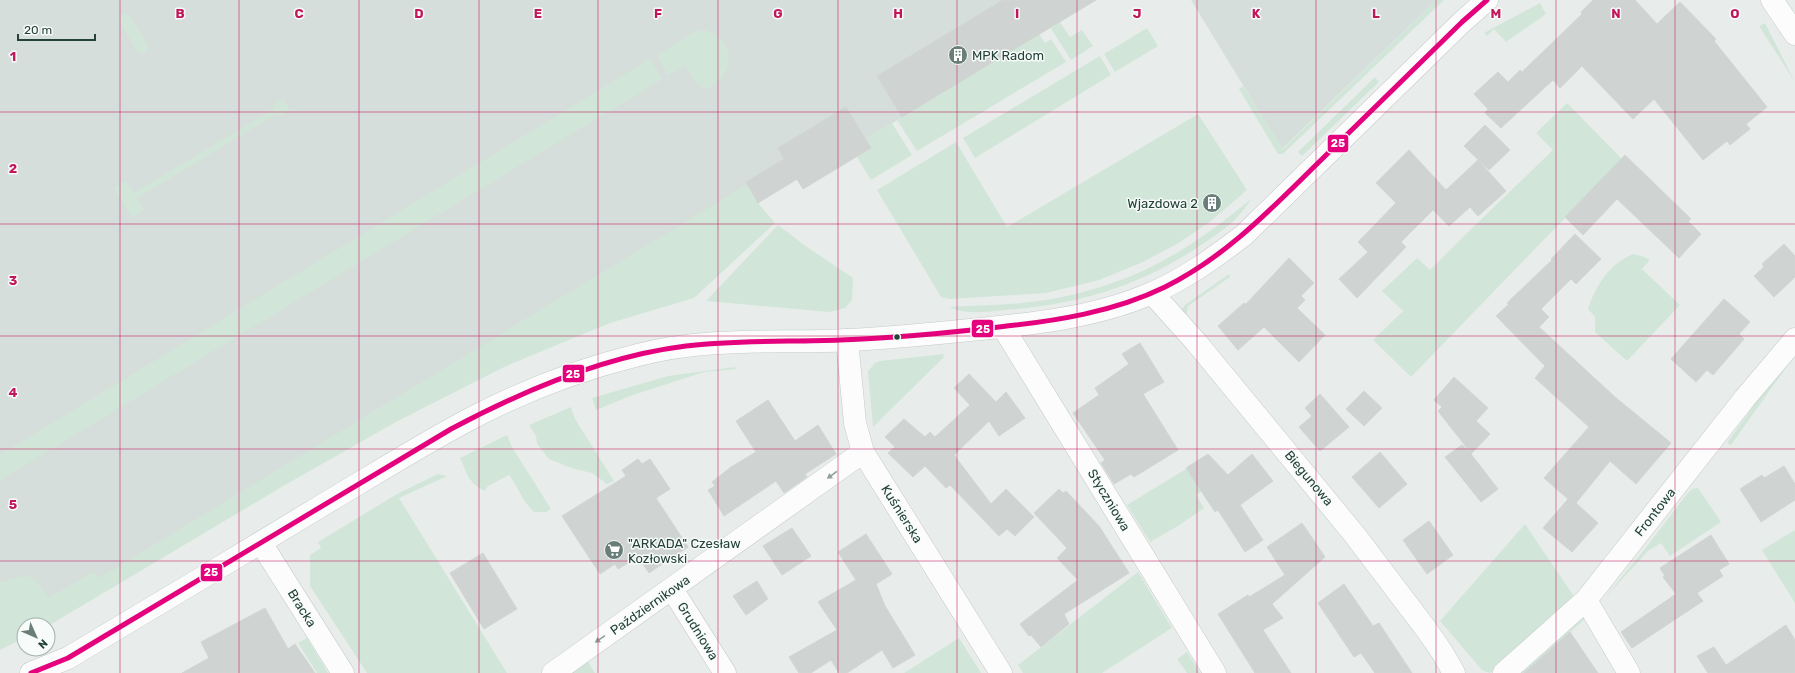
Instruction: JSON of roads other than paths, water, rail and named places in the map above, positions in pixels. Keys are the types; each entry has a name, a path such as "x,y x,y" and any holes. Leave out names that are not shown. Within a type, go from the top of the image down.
{"street":[{"path":"31,673 68,658 260,542 471,418 565,378 639,354 685,345 711,342 847,340 916,336 1048,322 1095,313 1152,293 1212,258 1244,235 1462,22 1487,0"},
{"path":"1772,0 1795,34"},
{"name":"Biegunowa","path":"1152,293 1196,342 1350,528 1426,629 1454,673"},
{"name":"Styczniowa","path":"1003,327 1215,673"},
{"name":"Frontowa","path":"1504,673 1586,600 1745,398 1795,339"},
{"name":"Kuśnierska","path":"847,340 855,423 863,452 1002,673"},
{"name":"Październikowa","path":"553,673 863,452"},
{"name":"Bracka","path":"260,542 343,673"},
{"name":"Grudniowa","path":"672,589 725,673"},
{"path":"1586,600 1629,673"},
{"path":"52,673 68,658"}],"place":[{"name":"MPK Radom","path":"958,55"},
{"name":"Wjazdowa 2","path":"1212,203"},
{"name":"\"ARKADA\" Czesław Kozłowski","path":"614,550"}]}
